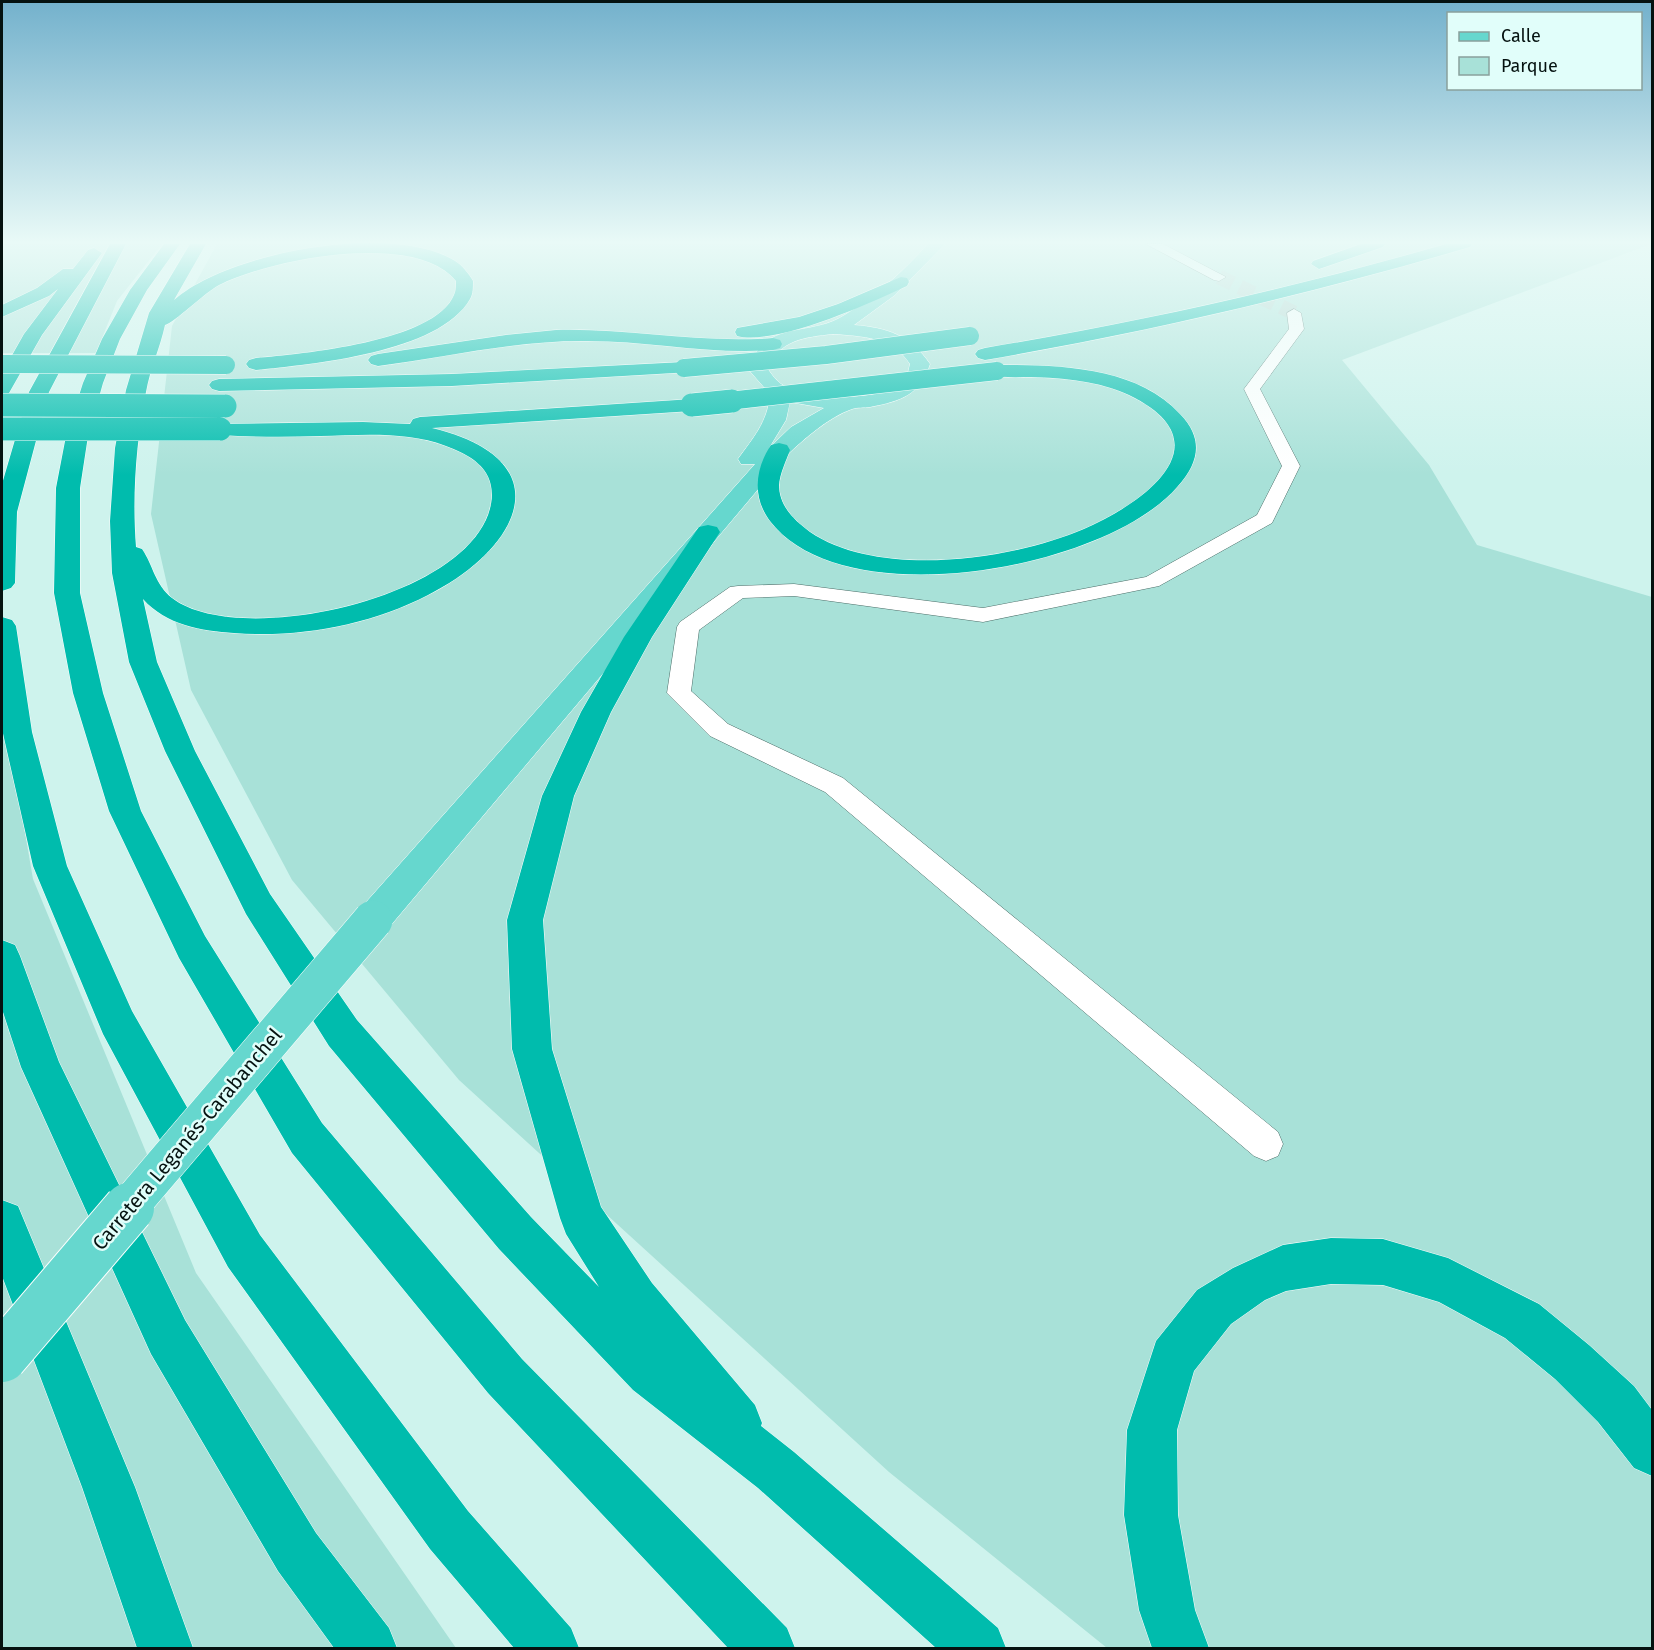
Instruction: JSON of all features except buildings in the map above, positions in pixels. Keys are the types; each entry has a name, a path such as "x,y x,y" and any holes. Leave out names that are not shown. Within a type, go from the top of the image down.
{"highway":[{"path":"2,389 43,321"},
{"path":"2,582 5,512 39,392 77,321"},
{"path":"121,321 93,382 77,436 68,488 67,593 88,693 125,811 192,947 307,1138 505,1376 767,1648"},
{"path":"156,321 136,390 126,448 122,521 125,573 143,662 180,751 258,904 343,1033 515,1233 650,1373 776,1470 978,1648"},
{"path":"154,332 163,321"},
{"path":"256,364 333,356 386,344 436,321"},
{"path":"2,364 351,363 524,339 583,335 700,335 757,331 799,321"},
{"path":"467,400 689,386 991,362 1075,339 1161,321"},
{"path":"583,335 644,338 724,347 773,344"},
{"path":"2,429 223,418 420,423 689,386 826,355 976,335"},
{"path":"780,450 768,483 770,502 779,520 801,538 840,557 897,566 946,566 997,560 1069,543 1122,522 1152,502 1172,483 1184,463 1185,444 1180,426 1164,409 1147,398 1108,382 1080,375 1034,371 991,362"},
{"path":"196,385 452,380 689,386"},
{"path":"2,384 161,385"},
{"path":"2,405 384,429 436,436 483,454 498,468 503,478 504,503 491,534 474,554 452,571 423,587 369,610 308,624 245,627 184,615 164,605 150,591 135,563 122,521"},
{"path":"223,418 248,405"},
{"path":"708,531 638,637 596,712 558,796 525,920 532,1048 582,1218 635,1300 776,1470"},
{"path":"2,626 17,732 50,866 117,1022 244,1251 449,1530 551,1648"},
{"path":"2,956 41,1067 168,1337 297,1552 369,1648"},
{"path":"2,1222 67,1379 139,1567 165,1648"},
{"path":"1180,1648 1167,1610 1151,1515 1152,1430 1173,1358 1200,1324 1214,1307 1249,1284 1283,1268 1331,1261 1383,1262 1448,1281 1522,1321 1547,1341 1616,1404 1653,1450"}],"main road":[{"path":"833,329 847,321"},
{"path":"833,329 877,334 901,332 920,364 916,378 897,393 868,401 847,403 813,400 780,392 766,382 758,369 760,356 773,344 800,334 833,329"},
{"path":"370,914 758,448 773,428 779,414 780,392"},
{"path":"370,914 780,450 800,432 847,403"},
{"name":"Carretera Leganés-Carabanchel","path":"2,1331 370,914"},
{"name":"Carretera Leganés-Carabanchel","path":"2,1357 370,914"}],"lane":[{"path":"1266,1144 834,785 718,729 679,693 688,627 738,592 794,590 983,615 1152,582 1265,519 1291,466 1252,389 1297,329 1296,321"}],"green space":[{"path":"2,321 109,321 96,353 2,353"},
{"path":"175,321 1446,321 1342,360 1429,465 1477,545 1652,597 1652,1648 1107,1648 889,1472 459,1080 292,880 191,690 151,514 172,326"},
{"path":"2,699 33,879 196,1273 456,1648 2,1648"}]}
